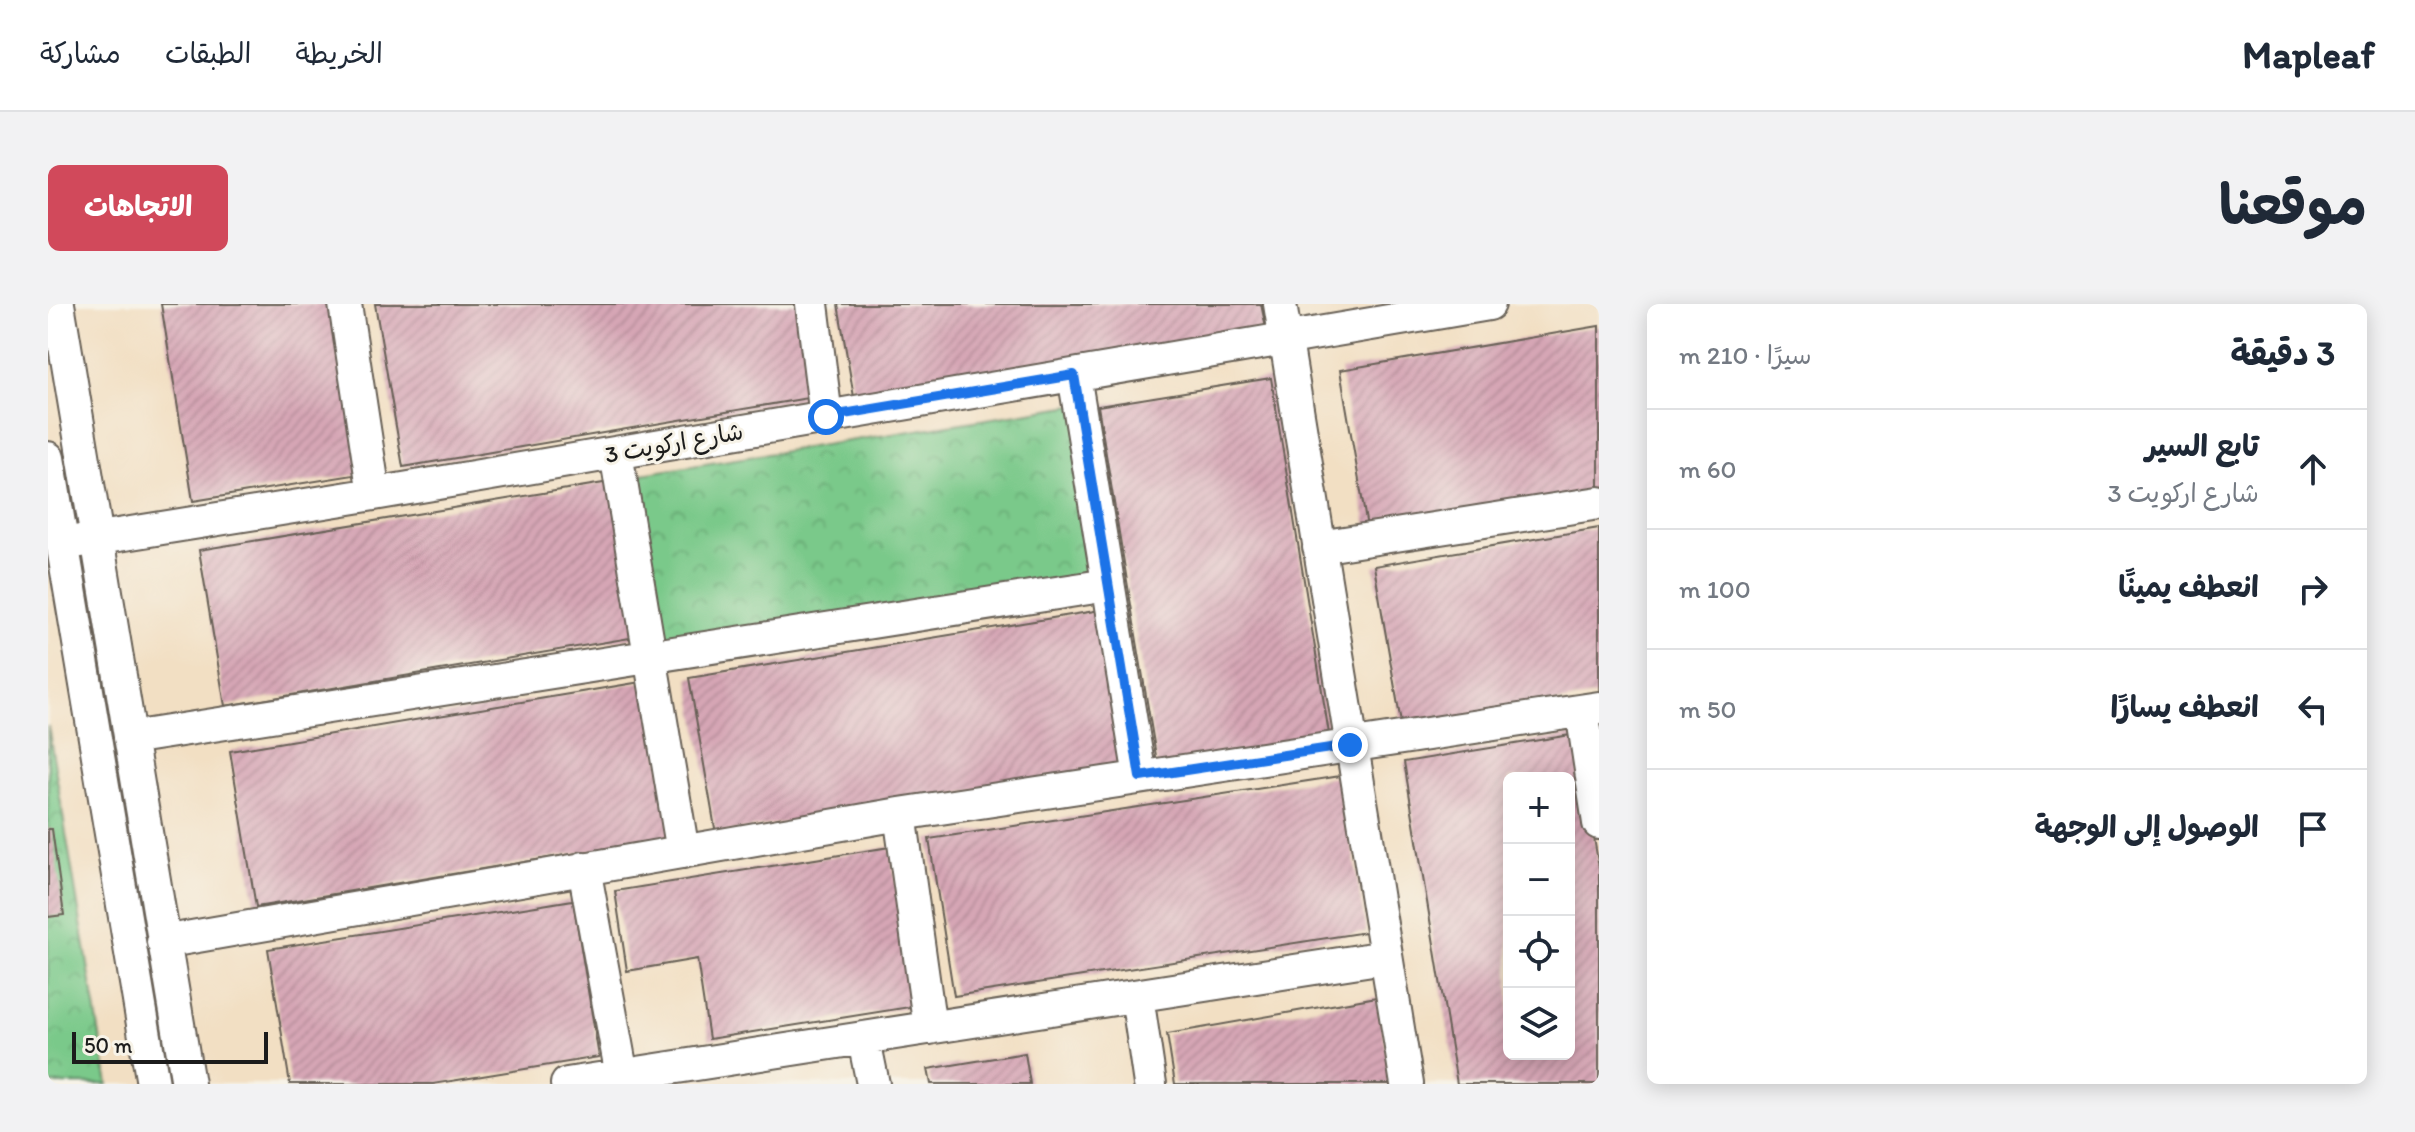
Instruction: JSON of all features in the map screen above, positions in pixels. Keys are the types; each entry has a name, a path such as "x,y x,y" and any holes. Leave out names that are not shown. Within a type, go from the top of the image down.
{"street":[{"path":"58,304 188,1084"},
{"path":"345,304 374,494"},
{"path":"812,304 826,417"},
{"path":"1280,304 1407,1084"},
{"name":"شارع اركويت 3","path":"62,544 374,494 1489,304"},
{"path":"1074,375 1140,777"},
{"path":"616,453 683,852"},
{"path":"48,458 153,1084"},
{"path":"1319,547 1599,503"},
{"path":"130,738 1108,585"},
{"path":"163,942 900,814 1590,710 1599,823"},
{"path":"900,814 930,1028"},
{"path":"584,868 622,1076"},
{"path":"567,1084 1385,957"},
{"path":"1137,996 1150,1084"},
{"path":"864,1040 873,1084"}],"green space":[{"path":"1074,405 1101,578 658,649 629,476"},
{"path":"48,726 108,1084 48,1084"}],"building":[{"path":"161,304 338,304 366,473 193,501"},
{"path":"375,304 799,304 814,397 403,467"},
{"path":"838,304 1261,304 1266,328 854,397"},
{"path":"1599,326 1599,494 1368,533 1340,370"},
{"path":"1271,378 1330,740 1158,768 1098,406"},
{"path":"616,481 642,636 225,706 199,550"},
{"path":"1599,528 1599,695 1402,729 1374,566"},
{"path":"1107,609 1133,764 716,834 689,678"},
{"path":"647,681 673,837 256,907 230,751"},
{"path":"1577,734 1599,868 1599,1084 1457,1084 1404,762"},
{"path":"1341,776 1366,932 954,996 929,839"},
{"path":"48,829 52,829 64,915 48,917"},
{"path":"890,847 916,1006 709,1039 697,959 627,971 615,891"},
{"path":"573,900 599,1057 433,1084 290,1084 268,949"},
{"path":"1377,997 1391,1084 1175,1084 1167,1034"},
{"path":"1025,1053 1030,1084 931,1084 928,1069"}],"route":[{"path":"826,417 1074,375 1140,777 1350,745"}]}
